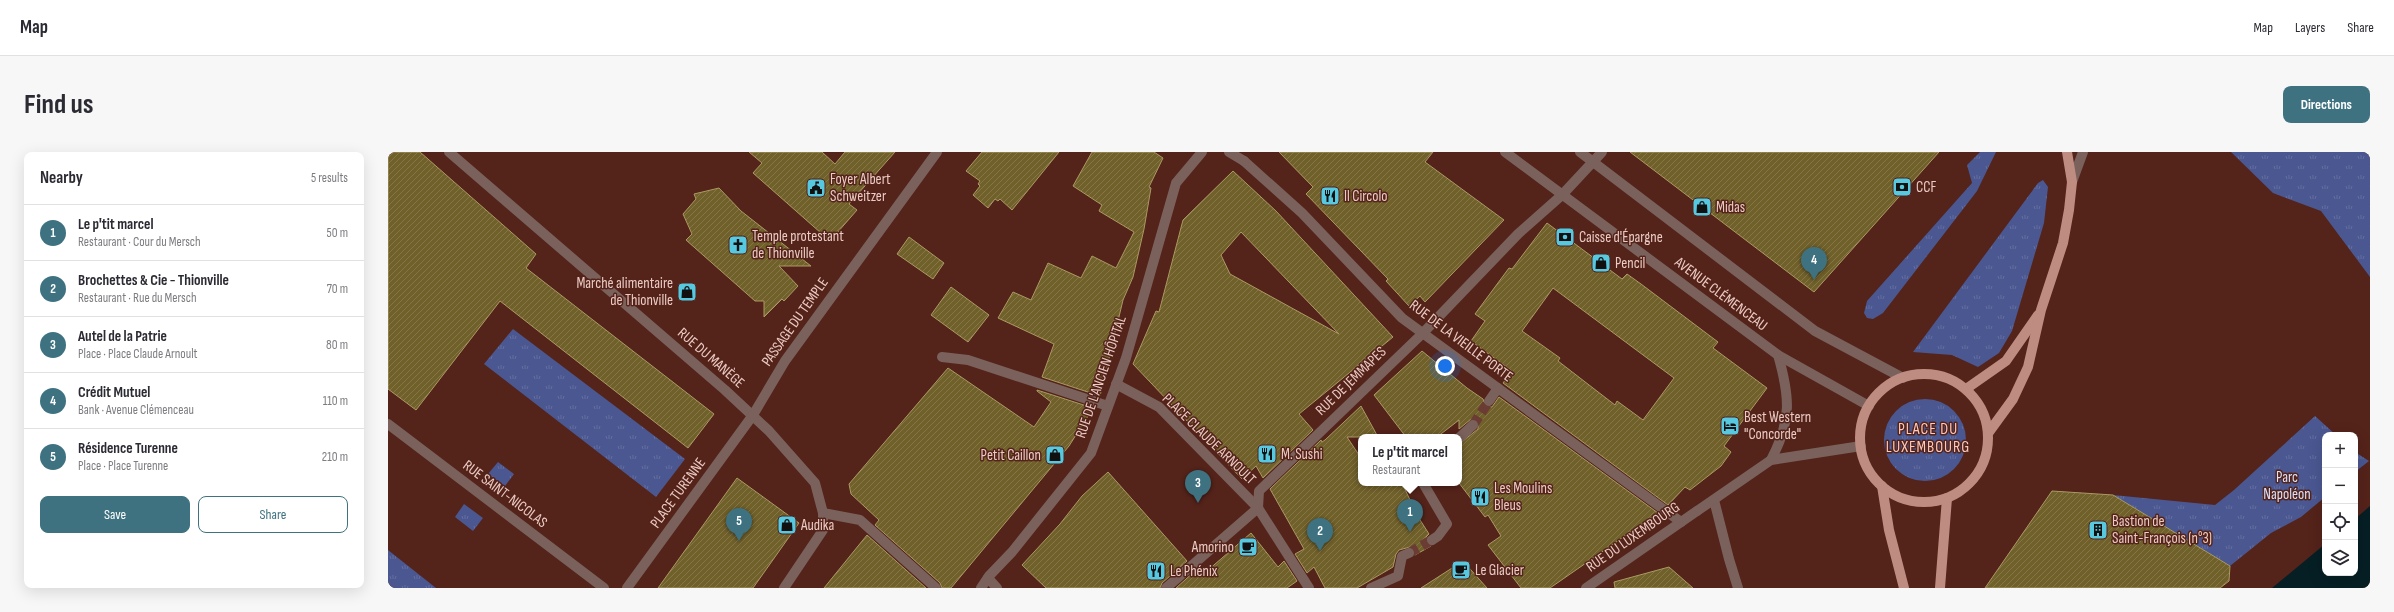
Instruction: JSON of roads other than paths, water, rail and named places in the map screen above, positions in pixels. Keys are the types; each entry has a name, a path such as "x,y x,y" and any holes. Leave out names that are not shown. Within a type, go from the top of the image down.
{"main road":[{"path":"1989,432 2014,399 2028,367 2041,310 2063,243 2072,182 2068,152"},
{"path":"1966,389 2006,361 2041,310"},
{"path":"1919,374 1936,374 1952,380 1966,389 1977,401 1985,416 1989,432 1985,459 1976,475 1964,489 1947,498 1933,501 1917,501 1897,496 1882,486 1872,475 1864,461 1861,446 1862,425 1869,406 1889,384 1902,378 1919,374"},
{"path":"1882,486 1888,530 1904,588"},
{"path":"1940,588 1947,498"}],"street":[{"name":"RUE DU MANÈGE","path":"449,152 753,415 815,483 823,513 823,530 784,588"},
{"name":"PASSAGE DU TEMPLE","path":"753,415 785,361 937,152"},
{"name":"RUE DE L'ANCIEN HÔPITAL","path":"981,588 1091,453 1116,384 1176,183 1202,152"},
{"name":"RUE DE LA VIEILLE PORTE","path":"1229,152 1244,161 1302,213 1402,318 1681,522"},
{"name":"AVENUE CLÉMENCEAU","path":"1505,152 1778,355 1869,406"},
{"name":"AVENUE CLÉMENCEAU","path":"1580,152 1815,331 1902,378"},
{"name":"RUE DE JEMMAPES","path":"1258,508 1260,491 1423,333 1518,234 1562,195 1594,163 1602,152"},
{"path":"2072,182 2083,152"},
{"path":"1771,460 1786,428 1789,411 1786,383 1778,355"},
{"path":"942,357 968,360 1108,406"},
{"name":"PLACE CLAUDE ARNOULT","path":"1116,384 1159,407 1258,508 1309,588"},
{"path":"1489,401 1498,388"},
{"name":"PLACE TURENNE","path":"627,588 753,415"},
{"name":"RUE SAINT-NICOLAS","path":"388,424 604,588"},
{"path":"1462,435 1472,425"},
{"path":"1738,588 1714,500 1771,460 1861,446"},
{"path":"1425,486 1447,524 1438,536 1432,540"},
{"name":"RUE DU LUXEMBOURG","path":"1586,588 1714,500"},
{"path":"1166,588 1258,508"},
{"path":"823,513 838,514 860,520 936,588"},
{"path":"1371,588 1398,576 1402,556 1409,553"},
{"path":"988,578 997,588"}],"tunnel":[{"path":"1473,425 1489,401"},
{"path":"1409,553 1432,540"}],"place":[{"name":"CCF","path":"1902,187"},
{"name":"Foyer Albert Schweitzer","path":"816,188"},
{"name":"Il Circolo","path":"1330,196"},
{"name":"Midas","path":"1702,207"},
{"name":"Caisse d'Épargne","path":"1565,237"},
{"name":"Temple protestant de Thionville","path":"738,245"},
{"name":"Pencil","path":"1601,263"},
{"name":"Crédit Mutuel","path":"1814,280"},
{"name":"Marché alimentaire de Thionville","path":"687,292"},
{"name":"Best Western \"Concorde\"","path":"1730,426"},
{"name":"M. Sushi","path":"1267,454"},
{"name":"Petit Caillon","path":"1055,455"},
{"name":"Les Moulins Bleus","path":"1480,497"},
{"name":"Autel de la Patrie","path":"1198,503"},
{"name":"Audika","path":"787,525"},
{"name":"Bastion de Saint-François (n°3)","path":"2098,530"},
{"name":"Le p'tit marcel","path":"1410,532"},
{"name":"Résidence Turenne","path":"739,541"},
{"name":"Amorino","path":"1248,547"},
{"name":"Brochettes & Cie - Thionville","path":"1320,551"},
{"name":"Le Glacier","path":"1461,570"},
{"name":"Le Phénix","path":"1156,571"}],"district":[{"name":"PLACE DU LUXEMBOURG","path":"1928,438"}],"park label":[{"name":"Parc Napoléon","path":"2287,486"}]}
